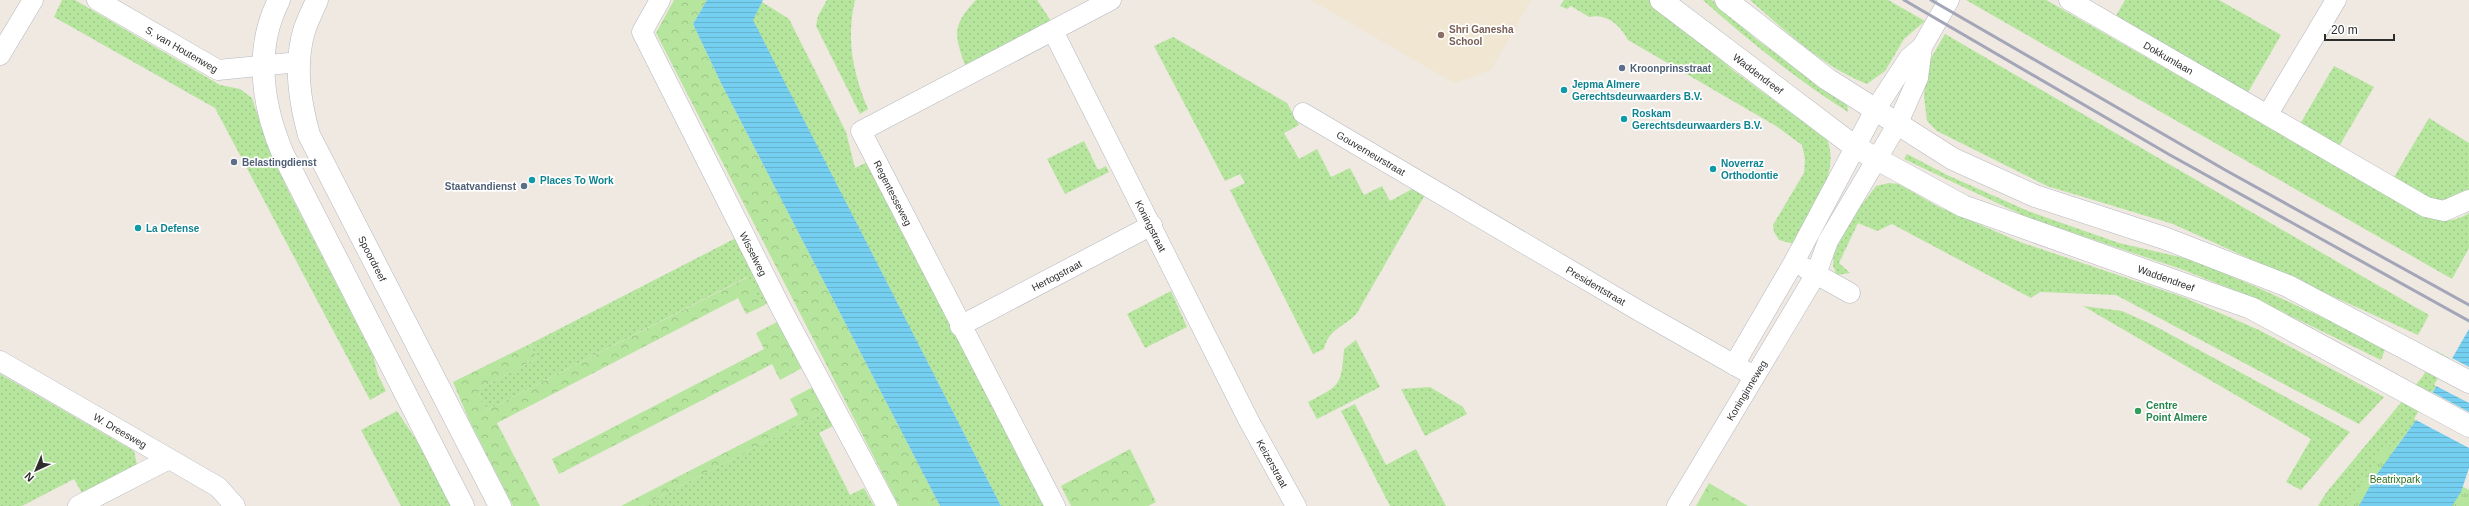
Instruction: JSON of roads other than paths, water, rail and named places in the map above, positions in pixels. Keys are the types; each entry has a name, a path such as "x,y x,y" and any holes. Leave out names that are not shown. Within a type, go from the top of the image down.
{"main road":[{"path":"279,0 267,33 264,65 266,106 280,147 463,506"},
{"name":"Spoordreef","path":"317,0 304,32 299,62 300,104 309,135 500,506"},
{"name":"Waddendreef","path":"1661,0 1855,147 1963,206 2251,308 2361,370 2469,426"},
{"path":"1726,0 1815,70 1897,125 1953,159 2035,196 2164,238 2288,286 2469,382"}],"street":[{"path":"0,55 33,0"},
{"name":"S. van Houtenweg","path":"97,0 218,70 299,62"},
{"name":"Wisselweg","path":"660,0 642,32 781,308 887,506"},
{"name":"Regentesseweg","path":"1055,506 960,326 861,131 883,118 1111,0"},
{"path":"1734,365 1794,262 1875,110 1909,58 1922,47 1950,0"},
{"path":"2268,114 2336,0"},
{"name":"Dokkumlaan","path":"2081,3 2426,207 2444,211 2469,200"},
{"name":"Koningstraat","path":"1053,31 1152,225 1249,421"},
{"path":"1876,159 1897,125 1918,78 1922,47"},
{"name":"Gouverneurstraat","path":"1303,114 1438,194"},
{"name":"Koninginneweg","path":"1677,506 1816,274 1828,241 1876,159"},
{"name":"Presidentstraat","path":"1438,194 1754,376"},
{"name":"Hertogstraat","path":"960,326 1152,225"},
{"path":"1794,262 1850,293"},
{"name":"W. Dreesweg","path":"0,361 218,487 235,506"},
{"name":"Keizerstraat","path":"1249,421 1296,506"},
{"path":"78,506 169,459"}],"water":[{"path":"707,0 763,0 753,20 1001,506 940,506 721,83 693,24"},
{"path":"2469,329 2469,468 2461,492 2452,506 2359,506 2375,477 2419,416"}],"railway":[{"path":"1904,0 2170,155 2469,321"},
{"path":"1931,0 2227,171 2469,305"}],"place":[{"name":"Shri Ganesha School","path":"1441,35"},
{"name":"Kroonprinsstraat","path":"1622,68"},
{"name":"Jepma Almere Gerechtsdeurwaarders B.V.","path":"1564,90"},
{"name":"Roskam Gerechtsdeurwaarders B.V.","path":"1624,119"},
{"name":"Belastingdienst","path":"234,162"},
{"name":"Noverraz Orthodontie","path":"1713,169"},
{"name":"Places To Work","path":"532,180"},
{"name":"Staatvandienst","path":"524,186"},
{"name":"La Defense","path":"138,228"},
{"name":"Centre Point Almere","path":"2138,411"}],"park label":[{"name":"Beatrixpark","path":"2395,479"}]}
